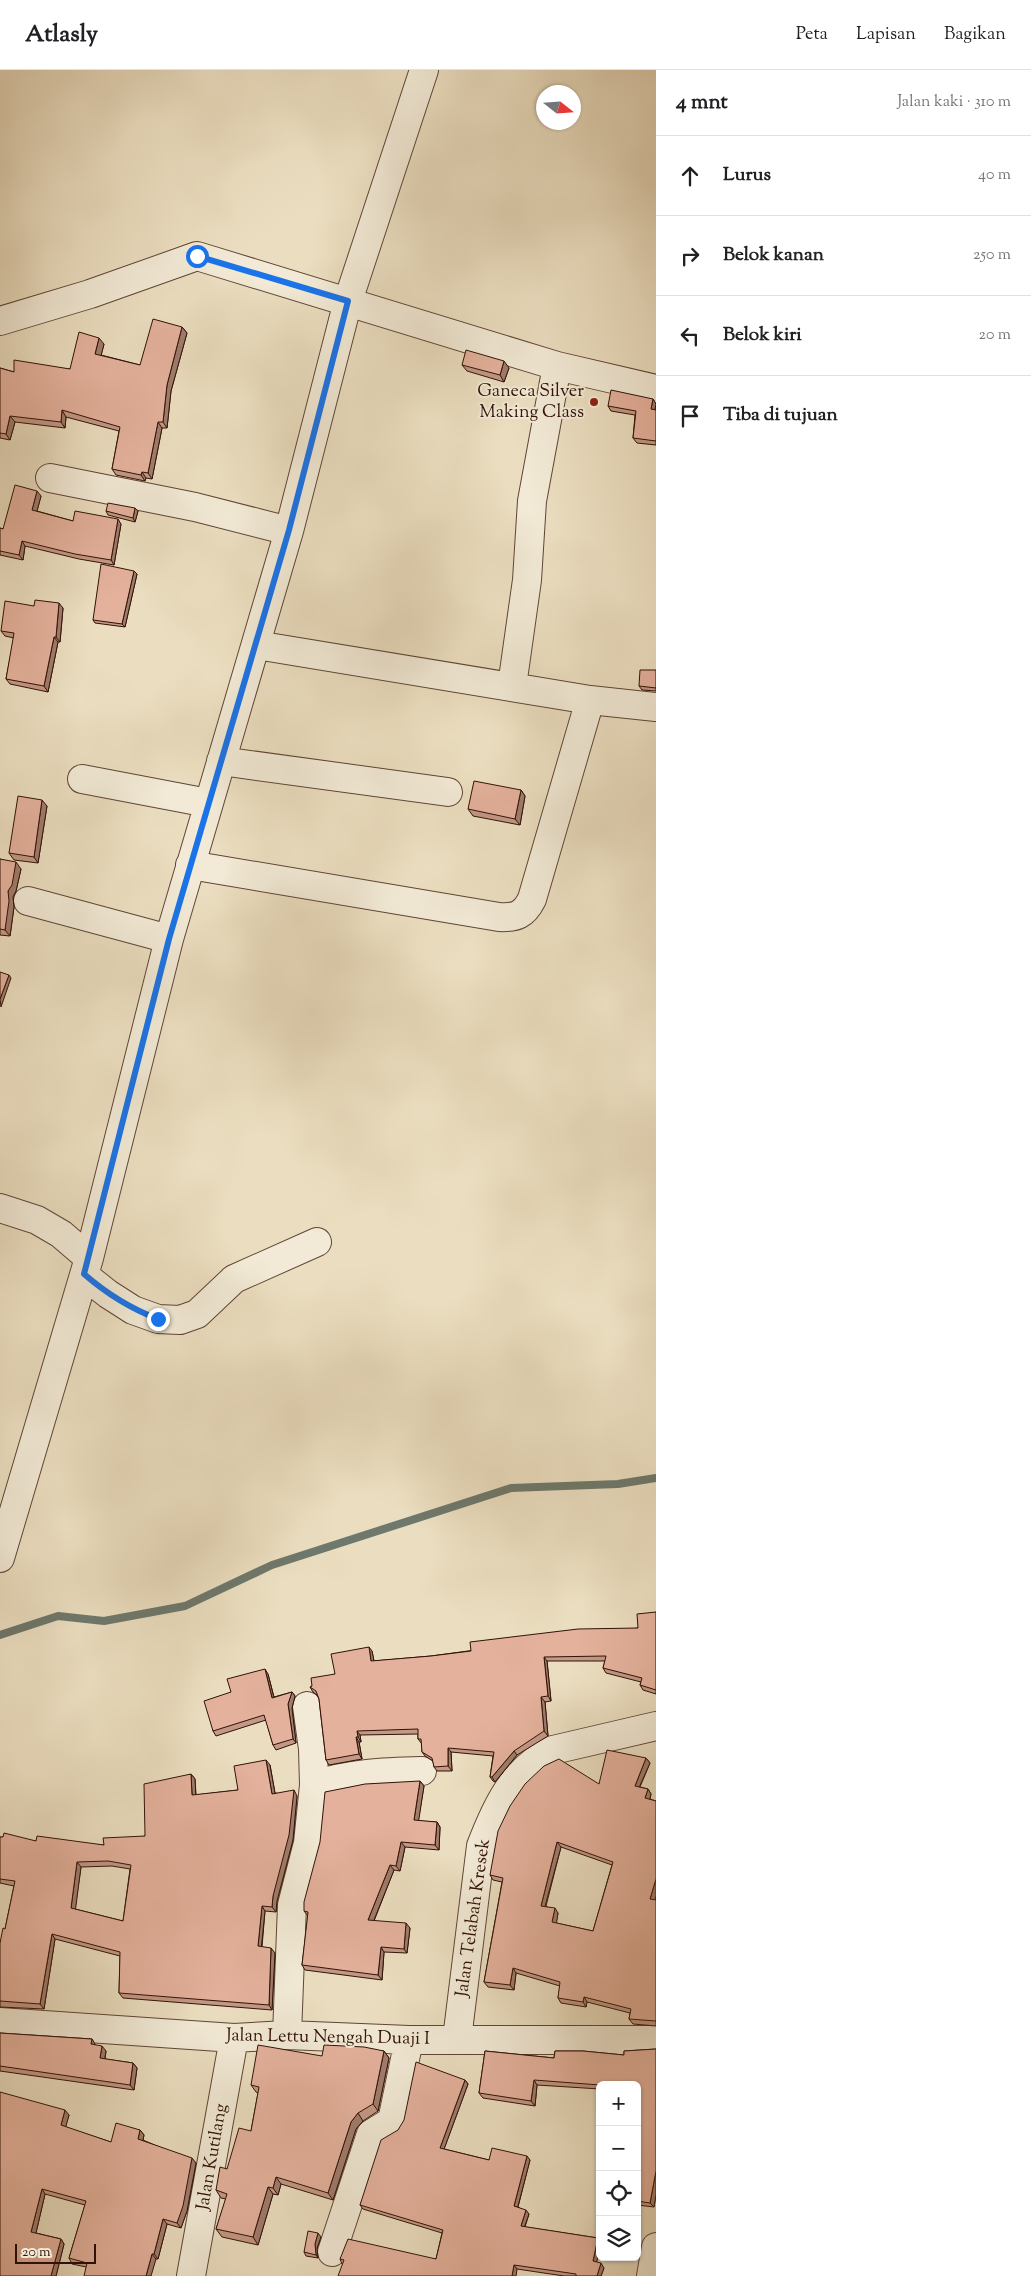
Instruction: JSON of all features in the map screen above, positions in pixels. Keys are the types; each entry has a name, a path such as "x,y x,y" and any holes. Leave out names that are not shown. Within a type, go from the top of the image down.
{"street":[{"path":"0,1558 86,1266 169,939 289,530 348,301 424,70"},
{"path":"0,321 90,294 197,256 557,366 656,389"},
{"path":"512,686 527,580 532,501 557,366"},
{"path":"50,478 195,507 289,530"},
{"path":"256,645 590,700 656,708"},
{"path":"190,865 499,918 519,916 527,909 532,899 590,700"},
{"path":"221,761 448,792"},
{"path":"82,779 208,804"},
{"path":"28,901 169,939"},
{"path":"0,1208 37,1220 61,1234 108,1294 133,1310 158,1319 180,1320 197,1314 234,1279 317,1242"},
{"path":"287,2036 292,1905 308,1843 314,1785 313,1749 307,1706"},
{"name":"Jalan Telabah Kresek","path":"457,2039 481,1846 492,1817 507,1791 523,1769 538,1757 553,1750 656,1726"},
{"path":"314,1785 341,1776 368,1772 422,1771"},
{"name":"Jalan Lettu Nengah Duaji I","path":"0,2022 234,2038 287,2036 408,2040 656,2040"},
{"name":"Jalan Kutilang","path":"191,2276 234,2038"},
{"path":"332,2252 372,2134 392,2121 408,2040"},
{"path":"651,2276 656,2248"}],"building":[{"path":"153,319 182,327 167,385 163,422 158,422 148,473 142,472 141,475 112,469 120,427 62,410 61,422 10,416 6,434 0,433 0,368 14,372 14,360 70,369 79,332 99,338 95,354 140,365"},
{"path":"466,350 504,361 500,375 462,365"},
{"path":"611,390 653,399 651,409 656,410 656,441 633,438 636,411 608,406"},
{"path":"15,485 37,491 32,510 73,521 75,511 118,519 111,560 75,554 22,541 19,555 0,551 0,528 3,529"},
{"path":"108,503 135,508 133,518 106,511"},
{"path":"101,564 134,571 122,624 93,620"},
{"path":"35,600 59,603 56,637 54,637 44,686 6,679 14,633 1,631 5,601 34,606"},
{"path":"640,670 656,670 656,688 639,686"},
{"path":"474,781 521,790 515,819 468,809"},
{"path":"18,796 42,800 34,857 9,853"},
{"path":"0,859 16,862 12,885 8,891 9,901 5,930 0,929"},
{"path":"0,972 9,975 0,999"},
{"path":"656,1612 656,1690 640,1685 642,1678 603,1668 606,1656 544,1657 548,1696 541,1697 544,1731 514,1751 492,1777 490,1777 494,1752 448,1748 448,1766 434,1767 432,1758 422,1752 421,1739 418,1739 418,1729 357,1731 358,1737 356,1737 359,1754 326,1760 319,1699 316,1691 310,1687 312,1686 311,1678 335,1674 331,1654 369,1647 371,1661 471,1651 470,1642 578,1629 638,1628 637,1614"},
{"path":"265,1669 272,1698 292,1692 288,1704 293,1739 273,1745 264,1715 213,1731 204,1701 231,1692 227,1679"},
{"path":"607,1750 646,1758 635,1786 648,1789 645,1798 656,1801 656,1879 650,1899 656,1900 656,2021 629,2019 631,2009 584,1997 583,2002 558,1998 560,1982 513,1968 510,1985 484,1982 503,1878 490,1875 498,1831 510,1806 525,1784 544,1766 559,1759 599,1784","holes":["557,1842 613,1862 593,1931 552,1922 555,1908 541,1906"]},
{"path":"266,1760 272,1794 294,1790 289,1835 273,1896 272,1907 262,1906 258,1946 271,1948 269,2005 119,1993 120,1952 52,1934 40,2004 0,2001 0,1943 3,1928 5,1929 15,1881 0,1879 0,1837 3,1837 4,1833 36,1841 37,1836 104,1845 103,1838 145,1836 144,1784 191,1774 192,1795 238,1790 234,1766","holes":["108,1861 131,1865 123,1921 71,1908 77,1862"]},
{"path":"420,1781 414,1820 437,1822 435,1845 401,1842 396,1866 390,1865 368,1920 406,1923 404,1949 381,1947 378,1975 302,1965 308,1912 304,1911 304,1902 320,1842 325,1792 365,1784"},
{"path":"0,2033 92,2039 91,2044 102,2046 100,2058 133,2063 130,2085 0,2066"},
{"path":"258,2045 322,2056 324,2045 364,2047 384,2051 373,2104 358,2113 351,2122 328,2193 276,2177 273,2188 268,2187 253,2237 216,2229 227,2194 216,2190 220,2167 227,2169 239,2128 251,2131 259,2087 251,2085"},
{"path":"656,2049 656,2171 650,2203 641,2202 641,2081 596,2081 596,2085 534,2080 531,2101 479,2093 485,2051 554,2058 555,2051 583,2051 624,2055 624,2051"},
{"path":"416,2062 465,2080 440,2148 489,2160 492,2148 527,2156 514,2206 526,2210 521,2226 596,2238 593,2261 601,2263 597,2276 576,2276 576,2274 514,2265 512,2276 338,2276 344,2260 340,2259 348,2239 436,2259 443,2230 360,2205 381,2140 398,2130 404,2120"},
{"path":"0,2092 65,2110 61,2125 111,2142 116,2123 140,2130 138,2139 192,2158 183,2206 177,2223 163,2219 146,2276 84,2276 87,2263 69,2258 86,2201 42,2189 31,2232 61,2239 51,2276 0,2276"},
{"path":"308,2231 318,2233 315,2244 316,2255 304,2252"}],"waterway":[{"path":"0,1635 58,1616 104,1621 185,1606 272,1565 511,1488 618,1484 656,1478"}],"place":[{"name":"Ganeca Silver Making Class","path":"594,402"}],"route":[{"path":"158,1319 133,1310 108,1294 84,1274 169,939 289,530 348,301 285,284 197,256"}]}
